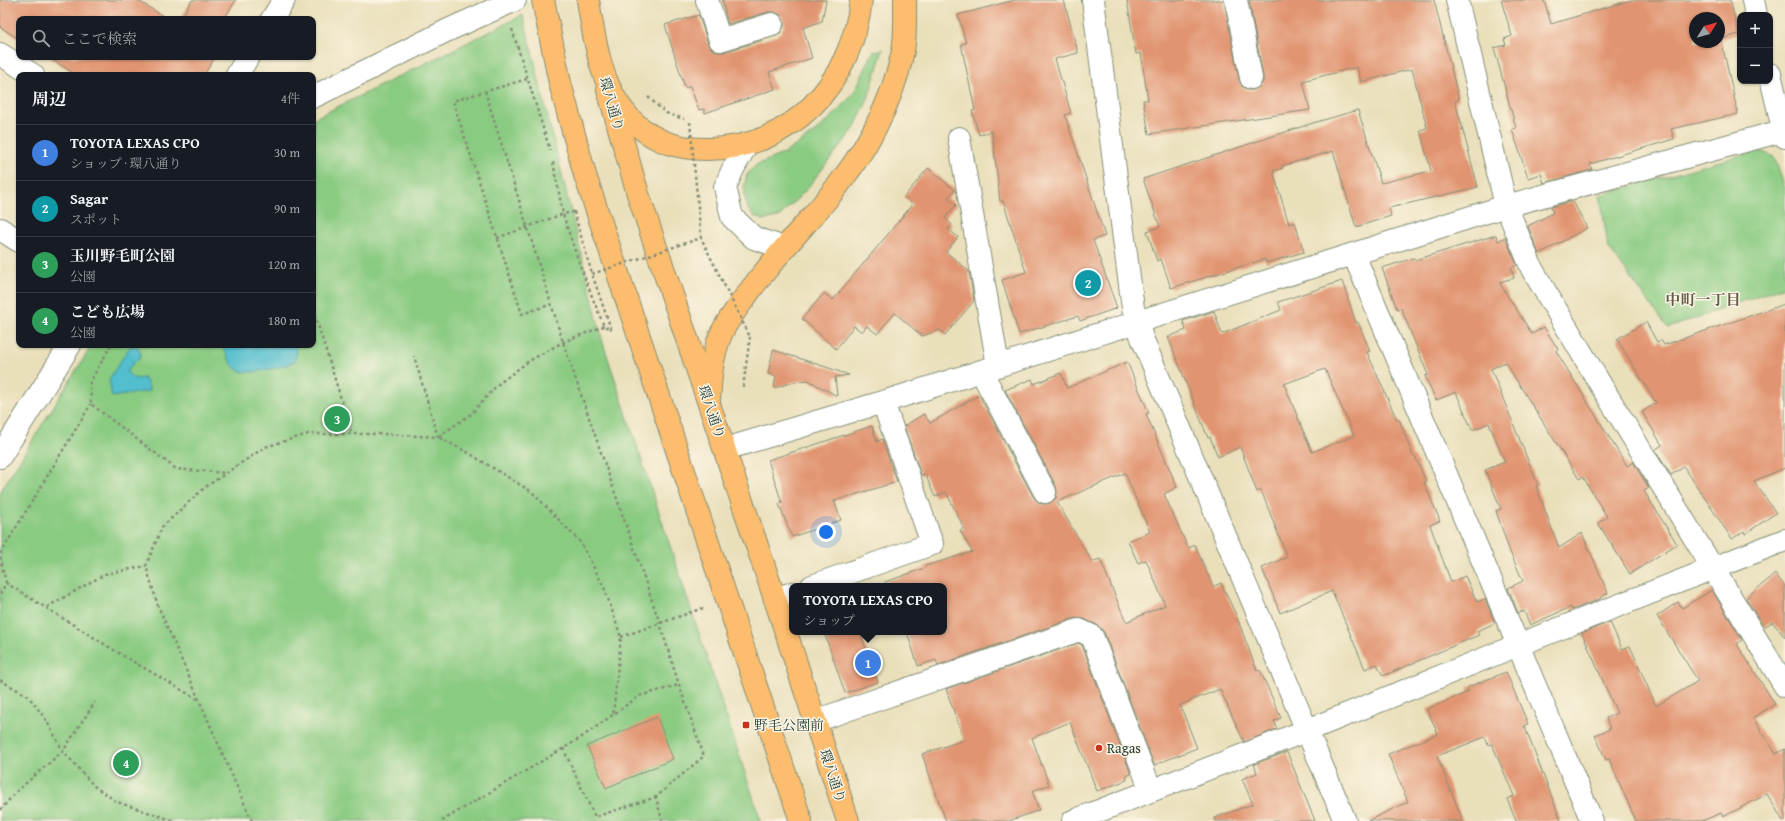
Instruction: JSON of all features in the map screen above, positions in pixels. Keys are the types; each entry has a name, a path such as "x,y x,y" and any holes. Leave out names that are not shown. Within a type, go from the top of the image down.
{"main road":[{"path":"543,0 560,83 585,175 801,821"},
{"name":"環八通り","path":"588,0 603,76 638,194 725,449 784,596 789,616"},
{"path":"603,76 617,101 636,124 656,139 676,146 698,149 720,150 747,144 781,130 799,118 828,89 847,56 853,39 861,0"},
{"path":"709,403 710,377 715,354 722,334 731,317 763,273 845,176 873,133 892,93 903,50 905,0"},
{"name":"環八通り","path":"794,635 815,721 848,821"}],"street":[{"path":"274,16 284,0"},
{"path":"707,0 720,40 772,24"},
{"path":"1093,0 1134,308 1142,338 1345,821"},
{"path":"1236,0 1251,78"},
{"path":"1458,0 1506,206 1532,269 1785,686"},
{"path":"1753,0 1755,12"},
{"path":"316,96 446,31 508,3"},
{"path":"0,54 28,72"},
{"path":"239,72 246,60"},
{"path":"725,449 883,402 1506,206 1781,133 1772,84"},
{"path":"959,138 990,368 1045,492"},
{"path":"747,144 725,187 732,217 754,238 784,248"},
{"path":"0,229 16,239"},
{"path":"1354,255 1592,821"},
{"path":"1,452 68,348"},
{"path":"821,583 932,544 883,402"},
{"path":"1073,821 1308,730 1518,645 1785,540"},
{"path":"815,721 1079,630 1092,636 1151,791"}],"path":[{"path":"508,3 512,30 550,151"},
{"path":"527,79 453,101 522,314 552,304"},
{"path":"485,91 563,342 704,756 656,797 595,817 563,748"},
{"path":"648,97 666,113 690,122 700,238 750,337 743,387"},
{"path":"552,158 563,214 586,283 604,326 611,329"},
{"path":"497,238 563,214 574,212 579,227"},
{"path":"592,274 700,238"},
{"path":"316,319 352,434"},
{"path":"438,437 471,414 498,385 529,361 563,342 604,326"},
{"path":"0,554 91,404 90,382 109,348"},
{"path":"414,356 438,437"},
{"path":"91,404 176,469 226,473"},
{"path":"252,821 197,699 158,606 146,566 162,527 204,488 265,447 308,434 438,437 467,452 532,492 581,543 604,587 621,637 613,715"},
{"path":"0,557 6,583 0,594"},
{"path":"46,607 105,574 146,566"},
{"path":"6,583 122,655 197,699"},
{"path":"621,637 704,608"},
{"path":"0,680 28,696 45,718 63,751 94,786 117,802 175,821"},
{"path":"442,821 563,748 639,696 679,685"},
{"path":"0,810 18,790 63,751 95,702"},
{"path":"656,797 662,821"}],"green space":[{"path":"523,15 603,343 761,821 0,821 0,492 90,348 316,348 316,118"},
{"path":"883,49 868,99 854,129 804,192 779,217 764,220 755,217 748,209 745,197 744,187 747,174 756,165 785,153 816,131 838,111 854,93 873,52"},
{"path":"1759,150 1774,157 1785,188 1785,286 1668,328 1608,247 1600,195"}],"water":[{"path":"129,348 138,348 141,355 127,372 134,378 143,378 147,382 150,391 112,397 109,379"},
{"path":"223,348 295,348 297,352 295,361 290,363 266,370 243,372 232,365"}],"building":[{"path":"0,0 137,0 163,16 16,16 16,37 0,27"},
{"path":"192,0 236,0 226,16 182,16"},
{"path":"722,0 826,0 822,21 803,28 812,58 769,72 775,89 705,113 704,109 699,110 690,86 685,88 665,25 699,15 708,44 712,49 718,52 724,52 776,36 781,32 784,26 784,21 781,15 774,12 768,12 728,24"},
{"path":"1015,0 1064,0 1078,53 1055,59 1071,113 1065,115 1105,236 1093,240 1117,308 1080,321 1078,316 1019,334 1002,280 1026,272 1003,201 1000,201 992,131 979,135 972,111 975,110 961,44 966,43 958,15"},
{"path":"1127,0 1224,0 1239,80 1242,86 1247,90 1253,90 1259,87 1263,82 1263,76 1249,0 1434,0 1459,100 1455,101 1478,187 1389,208 1391,216 1356,227 1333,151 1282,166 1283,168 1273,171 1289,224 1295,222 1304,252 1266,263 1265,259 1171,288 1161,259 1157,261 1147,231 1160,227 1143,179 1313,123 1358,110 1381,183 1431,171 1420,130 1427,128 1412,69 1361,82 1357,67 1303,81 1310,110 1149,134 1143,100 1148,100 1141,53 1136,54"},
{"path":"1501,0 1544,0 1551,24 1631,0 1730,0 1737,26 1737,35 1725,38 1725,12 1689,12 1689,48 1723,48 1738,114 1671,129 1674,139 1590,164 1592,170 1544,183 1541,174 1528,178 1512,129 1516,128 1494,48 1506,45 1504,39 1512,36"},
{"path":"53,60 213,60 206,72 72,72"},
{"path":"928,168 955,190 948,198 956,205 945,218 952,225 948,229 958,237 946,252 969,271 974,301 945,335 940,330 922,336 895,313 877,334 867,326 862,332 854,326 836,349 802,319 824,293 833,300 913,204 904,197"},
{"path":"1573,201 1587,228 1539,254 1528,226 1553,213 1551,207"},
{"path":"1496,235 1498,241 1505,237 1517,265 1511,268 1514,278 1499,282 1532,334 1544,327 1558,349 1556,351 1627,466 1633,462 1649,488 1644,491 1677,544 1630,574 1598,523 1607,517 1583,477 1579,479 1505,362 1491,369 1538,485 1536,486 1559,548 1582,533 1608,593 1600,599 1572,610 1571,607 1530,625 1524,611 1518,613 1508,588 1523,581 1510,552 1496,511 1501,509 1485,470 1505,462 1489,423 1472,430 1456,392 1436,400 1425,376 1428,375 1401,308 1397,309 1382,268 1414,258 1415,260"},
{"path":"1342,281 1356,323 1358,322 1370,351 1367,352 1397,420 1399,419 1413,456 1415,456 1426,482 1424,482 1440,521 1430,525 1451,582 1465,576 1477,602 1485,599 1495,623 1477,631 1479,635 1383,676 1377,664 1365,669 1332,591 1280,613 1262,568 1287,557 1261,490 1257,492 1240,447 1218,457 1210,437 1208,438 1168,337 1186,330 1183,321 1214,311 1222,334 1281,310 1278,302","holes":["1325,369 1354,436 1312,452 1284,384"]},
{"path":"1785,304 1785,468 1754,481 1776,513 1745,534 1744,531 1732,539 1684,467 1671,475 1655,450 1662,445 1642,412 1656,403 1617,339 1646,322 1657,342 1661,340 1664,345"},
{"path":"773,350 849,375 835,377 837,396 808,380 794,382 774,388 776,376 768,374"},
{"path":"1127,362 1149,413 1146,414 1177,487 1164,494 1188,548 1195,545 1213,587 1221,583 1236,615 1257,671 1260,670 1281,718 1274,721 1277,729 1244,742 1220,689 1180,705 1197,748 1154,765 1104,632 1097,625 1084,619 1075,618 938,665 936,660 918,666 908,635 947,635 947,583 885,582 925,568 925,566 972,552 960,530 964,528 946,492 935,497 925,474 921,475 904,426 924,414 930,423 979,395 1034,498 1039,503 1050,503 1056,498 1056,486 1005,390 1032,379 1034,384 1061,373 1067,388","holes":["1125,473 1150,532 1128,541 1138,563 1146,560 1165,605 1126,622 1100,559 1092,562 1057,502"]},
{"path":"872,426 877,442 882,439 897,482 834,501 841,520 792,537 779,504 782,503 768,460"},
{"path":"1775,574 1785,586 1785,637 1772,622 1764,627 1746,598"},
{"path":"1712,590 1742,640 1737,644 1775,704 1753,718 1776,754 1785,749 1785,821 1783,821 1767,794 1723,817 1721,813 1702,821 1636,821 1609,759 1606,760 1595,735 1610,729 1606,718 1617,713 1582,633 1610,622 1622,649 1630,646 1656,706 1698,681 1657,616 1678,602 1682,608"},
{"path":"825,635 861,635 878,682 845,693"},
{"path":"1078,643 1082,645 1131,774 1126,776 1127,780 1097,791 1070,722 1032,738 1049,785 1032,791 1039,810 1009,821 946,821 922,754 964,740 946,689"},
{"path":"1506,672 1528,724 1524,725 1561,821 1516,821 1507,799 1514,796 1492,744 1488,745 1485,737 1437,756 1463,821 1367,821 1408,802 1388,754 1438,734 1427,709 1468,692 1468,687"},
{"path":"657,717 673,759 606,788 587,746"},
{"path":"1287,752 1315,821 1215,821 1214,818 1253,804 1242,779 1257,773 1254,764"}],"place":[{"name":"Sagar","path":"1088,283"},
{"name":"玉川野毛町公園","path":"337,419"},
{"name":"TOYOTA LEXAS CPO","path":"868,663"},
{"name":"野毛公園前","path":"746,725"},
{"name":"Ragas","path":"1099,748"},
{"name":"こども広場","path":"126,763"}],"district":[{"name":"中町一丁目","path":"1703,300"}]}
